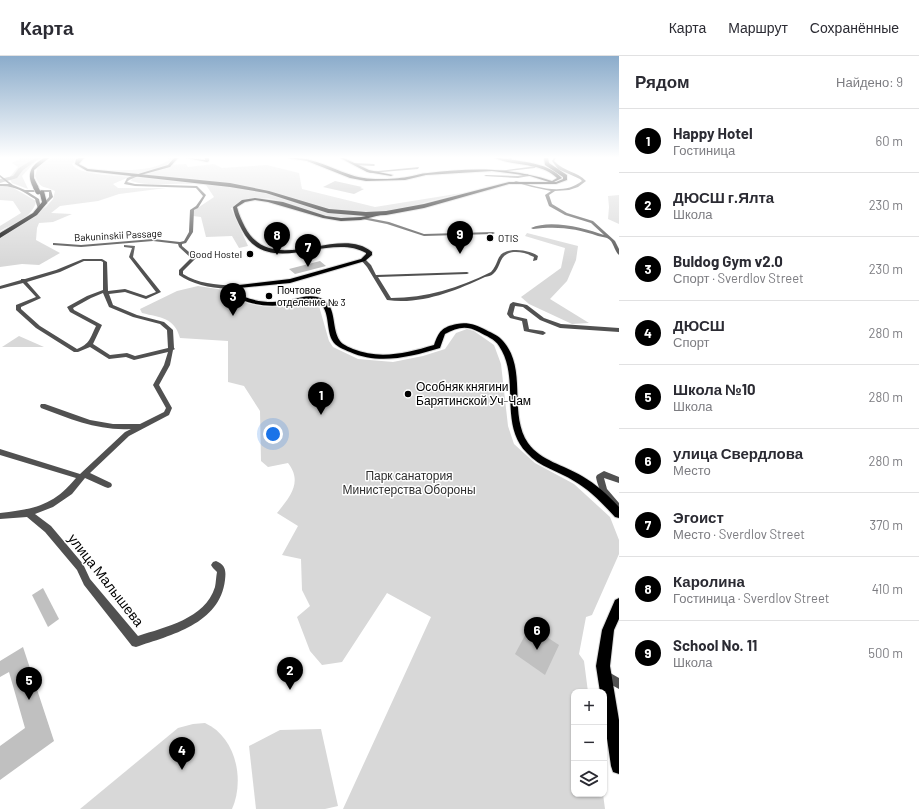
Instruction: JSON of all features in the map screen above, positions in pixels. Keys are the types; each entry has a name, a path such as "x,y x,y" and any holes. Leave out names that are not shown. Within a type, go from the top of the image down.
{"highway":[{"path":"0,235 33,214 41,207 42,201 39,193"},
{"path":"270,193 332,210 366,215 386,213 432,204 471,193"},
{"path":"270,193 320,209 353,216"},
{"path":"366,215 423,205 467,193"}],"main road":[{"path":"366,215 330,218 267,199 236,205 235,209 252,242 257,246 273,249 308,251 352,245 369,252 368,258 363,260 284,282 233,287 231,290 234,294 251,300 284,304 303,298 317,299 326,305 332,320 335,338 339,344 360,354 375,357 393,357 437,346 442,333 457,325 469,324 480,328 503,345 511,366 518,428 524,444 541,459 585,482 619,514"},
{"path":"619,604 608,630 603,674 619,766"}],"street":[{"path":"28,193 38,199 41,207 51,197 50,193"},
{"path":"202,193 206,198 192,210 191,232 185,242 180,243 180,246 185,252 194,258 181,271 181,274 194,282 233,287"},
{"path":"550,193 547,195 547,198 555,209 592,222 614,242 619,254"},
{"path":"366,215 424,235 493,234"},
{"path":"533,228 556,226 575,227 610,238"},
{"name":"Bakuninskii Passage","path":"54,244 81,246 113,245 153,240 180,243"},
{"path":"23,280 39,298 18,306 18,309 38,327 76,351 87,347 99,325 72,311 70,307 89,297 106,292 125,290 146,298 159,292 131,257 134,247 113,245"},
{"path":"363,260 390,299 402,300 420,297 476,281 493,272 500,257 505,253 522,252 536,256 535,260"},
{"path":"0,288 23,280 58,271 83,260 102,260 105,262 106,292 111,306 135,316 162,323 170,330 172,349 168,365 156,384 169,408 162,417 122,438 82,475 68,492 50,505 28,513 0,516"},
{"path":"375,276 467,272"},
{"path":"543,334 526,330 525,320 512,317 510,314 513,304 525,306 542,319 560,326 619,330"},
{"path":"90,344 109,357 127,355 134,358 172,349"},
{"path":"43,406 99,426 120,428 145,425"},
{"path":"0,452 82,475 108,485"},
{"path":"619,480 613,476 604,474 600,477 600,482 609,498 619,508"},
{"name":"улица Малышева","path":"28,513 48,529 80,567 87,582 136,642 195,620 210,608 222,580 222,570 216,565"},
{"path":"603,674 619,684"}],"green space":[{"path":"0,193 22,193 36,201 34,207 27,216 0,231 0,226 21,213 13,201 0,200"},
{"path":"54,193 126,193 98,201 60,206 51,213 72,214 53,222 39,223 36,240 60,253 39,265 22,264 0,267 0,238 46,207 53,199"},
{"path":"211,193 264,193 323,212 353,216 344,219 321,216 285,202 263,198 255,199 231,208 248,246 239,248 232,236 206,237 201,217 193,216 193,211 214,197"},
{"path":"274,193 319,193 375,207 461,193 395,209 373,212 342,211"},
{"path":"619,195 619,224 608,219 608,196"},
{"path":"527,233 578,246 576,260 567,281 550,299 589,323 572,324 529,304 521,297 561,268 565,248 525,236"},
{"name":"Парк санатория Министерства Обороны","path":"198,286 224,290 229,295 244,302 271,307 311,302 319,306 329,341 333,347 358,359 393,362 423,356 445,349 456,333 467,329 474,331 494,345 501,364 508,426 514,444 535,463 574,484 610,517 619,540 619,554 592,615 586,617 579,654 584,661 588,689 571,689 571,797 603,797 605,809 343,809 431,617 387,593 342,662 322,665 310,651 297,617 310,606 302,590 301,559 282,555 298,526 277,513 293,489 295,483 292,470 288,463 268,467 261,461 260,411 244,386 228,382 228,341 180,338 174,326 170,322 142,313 140,309 177,291"},
{"path":"19,336 44,347 2,347"},
{"path":"205,723 216,730 224,738 231,749 235,760 238,785 236,798 232,809 80,809 178,728 193,724"},
{"path":"321,729 338,806 325,809 256,809 249,746 280,730"}],"building":[{"path":"320,261 326,266 295,274 289,269"},
{"path":"43,588 59,619 48,627 32,595"},
{"path":"530,626 559,645 545,675 515,654"},
{"path":"23,647 54,741 0,780 0,746 25,728 9,672 0,677 0,661"}],"place":[{"name":"OTIS","path":"490,238"},
{"name":"Good Hostel","path":"250,254"},
{"name":"School No. 11","path":"460,254"},
{"name":"Каролина","path":"277,255"},
{"name":"Эгоист","path":"308,267"},
{"name":"Почтовое отделение № 3","path":"269,296"},
{"name":"Buldog Gym v2.0","path":"233,316"},
{"name":"Особняк княгини Барятинской Уч-Чам","path":"408,394"},
{"name":"Happy Hotel","path":"321,415"},
{"name":"улица Свердлова","path":"537,650"},
{"name":"ДЮСШ г.Ялта","path":"290,690"},
{"name":"Школа №10","path":"29,700"},
{"name":"ДЮСШ","path":"182,770"}]}
